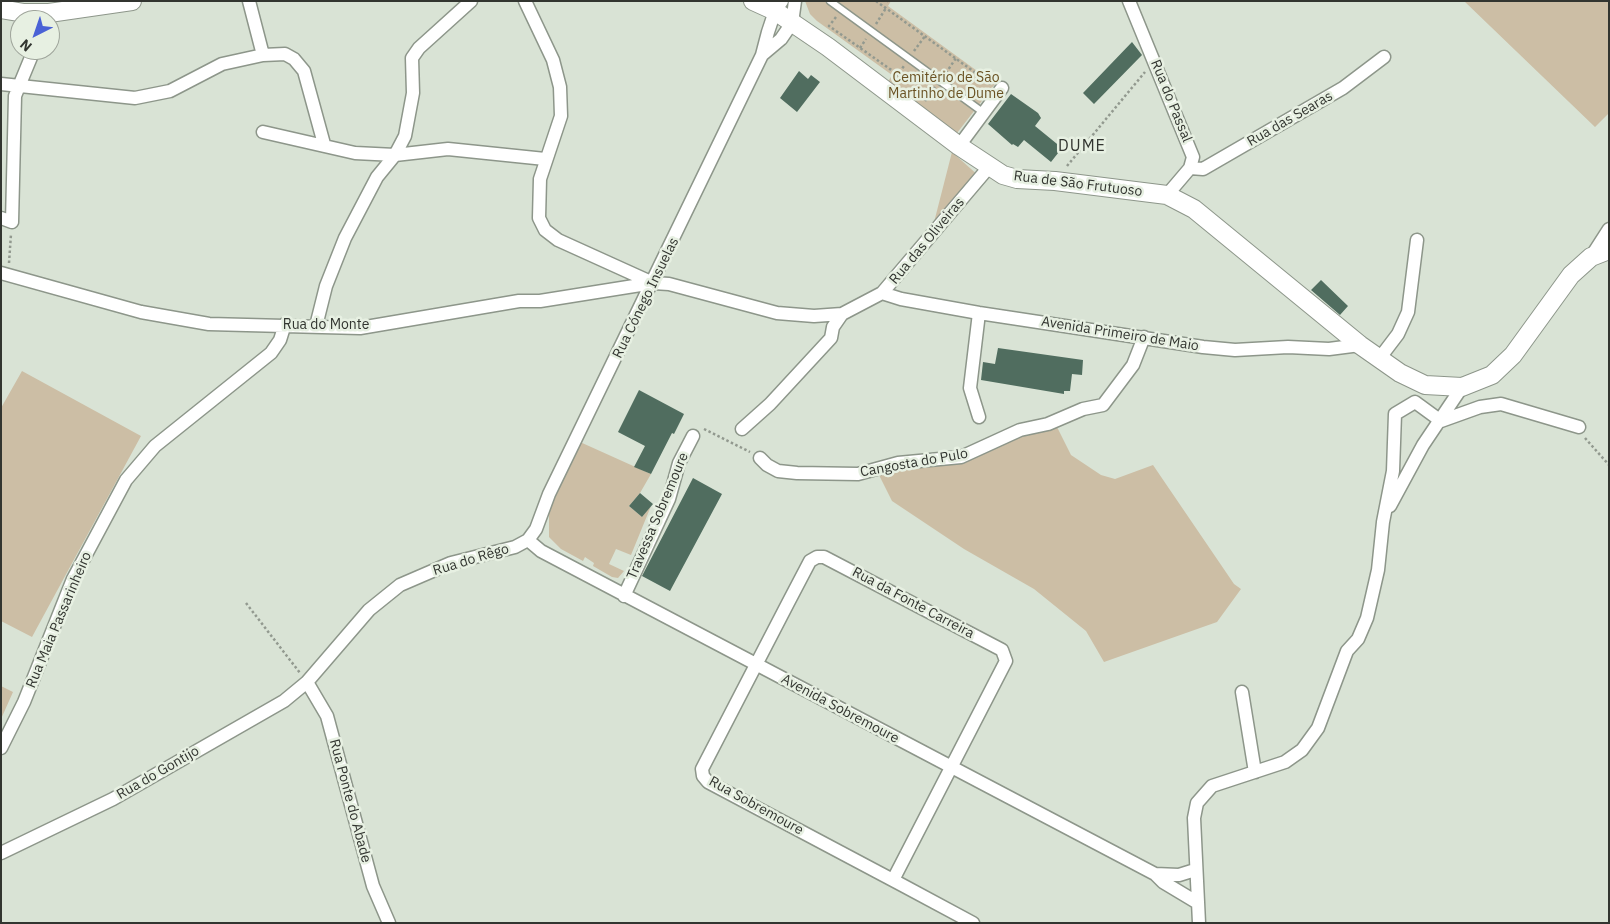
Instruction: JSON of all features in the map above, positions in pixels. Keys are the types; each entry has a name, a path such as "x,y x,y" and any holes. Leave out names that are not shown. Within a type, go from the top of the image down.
{"street":[{"path":"60,15 132,1"},
{"path":"249,1 263,55"},
{"path":"316,326 326,286 345,238 376,177 395,155 405,136 412,101 412,58 419,48 471,1"},
{"path":"525,1 553,60 560,87 561,116 545,159 540,188 540,218 545,230 558,240 653,283"},
{"name":"Rua de São Frutuoso","path":"753,1 779,6 792,23 989,167 1017,179 1055,181 1167,195 1194,209 1360,345 1400,374 1425,385 1462,387"},
{"path":"792,23 794,1"},
{"name":"Rua do Passal","path":"1129,1 1194,157 1190,168"},
{"name":"Rua Cónego Insuelas","path":"528,540 536,530 549,494 762,55 779,6"},
{"name":"Rua Cónego Insuelas","path":"762,55 781,39 792,23"},
{"path":"1,84 135,98 170,91 222,64 263,55 285,54 294,59 304,72 324,144"},
{"name":"Rua das Searas","path":"1190,168 1203,169 1343,88 1384,57"},
{"path":"7,220 14,96 30,60"},
{"path":"959,146 1002,88"},
{"path":"263,132 324,144 354,153 395,155 448,149 545,159"},
{"name":"Rua das Oliveiras","path":"653,283 669,284 777,313 814,316 842,314 882,293 989,167"},
{"path":"1167,195 1190,168"},
{"path":"1383,522 1423,445 1441,421 1462,387 1492,375 1513,355 1571,275 1591,257 1609,229"},
{"path":"1379,359 1398,334 1408,312 1417,240"},
{"path":"1591,257 1609,250"},
{"name":"Rua do Monte","path":"4,274 151,314 209,324 285,324 360,328 519,301 540,301 653,283"},
{"name":"Avenida Primeiro de Maio","path":"882,293 901,299 979,313 1203,347 1235,350 1288,347 1329,348 1360,345"},
{"path":"979,313 970,388 979,418"},
{"path":"742,429 770,404 831,338 833,327 842,314"},
{"name":"Rua Maia Passarinheiro","path":"1,748 24,702 73,579 126,480 155,446 271,353 280,340 285,324"},
{"name":"Cangosta do Pulo","path":"760,458 767,465 778,471 858,474 898,463 961,457 1020,430 1048,424 1083,409 1104,405 1133,365 1144,337"},
{"path":"1199,923 1194,818 1197,803 1212,786 1285,762 1302,750 1318,728 1347,651 1358,639 1367,618 1378,570 1383,522 1393,471 1395,414 1415,402 1441,421"},
{"path":"1441,421 1480,407 1501,404 1579,427"},
{"name":"Travessa Sobremoure","path":"624,596 669,499 679,463 692,436"},
{"name":"Avenida Sobremoure","path":"528,540 540,551 624,596 1155,874 1163,882 1198,903"},
{"name":"Rua do Rêgo","path":"307,682 369,610 400,585 451,563 515,547 528,540"},
{"name":"Rua da Fonte Carreira","path":"757,665 810,561 817,557 824,557 833,561 1002,650 1006,661 952,767"},
{"name":"Rua Sobremoure","path":"757,665 702,768 702,776 708,782 974,923"},
{"name":"Rua do Gontijo","path":"1,853 113,799 284,701 307,682"},
{"name":"Rua Ponte do Abade","path":"307,682 327,716 373,886 389,923"},
{"path":"1242,692 1255,772"},
{"path":"893,880 952,767"},
{"name":"Avenida Sobremoure","path":"1155,874 1179,875 1195,870"}],"lane":[{"path":"830,1 984,113"}],"path":[{"path":"829,26 897,75"},
{"path":"1055,181 1154,61"},
{"path":"4,274 7,220"},
{"path":"1579,427 1587,441 1609,465"},
{"path":"692,436 706,429 760,458"},
{"path":"246,603 307,682"}],"green space":[{"name":"Cemitério de São Martinho de Dume","path":"805,1 891,1 888,6 995,84 957,133 888,82 892,75 817,21 810,14"},
{"path":"1464,1 1609,1 1609,113 1595,127"},
{"path":"952,152 980,177 930,238"},
{"path":"22,371 141,436 32,637 1,621 1,408"},
{"path":"1056,425 1071,455 1101,475 1115,479 1153,465 1234,584 1241,589 1217,622 1104,662 1086,631 1034,589 964,549 892,501 877,471 947,462 1021,434"},
{"path":"580,442 651,474 640,493 629,506 642,517 651,506 631,555 616,549 609,564 624,571 618,578 612,577 593,566 594,563 585,557 583,561 561,549 549,537 549,510"},
{"path":"1,686 13,692 1,719"}],"building":[{"path":"1132,42 1142,55 1094,104 1083,93"},
{"path":"799,71 808,79 811,75 820,82 797,112 780,98"},
{"path":"1011,94 1038,113 1041,118 1035,126 1062,148 1051,162 1024,140 1018,147 1012,145 988,124"},
{"path":"1321,280 1348,306 1340,315 1311,290"},
{"path":"998,348 1083,360 1082,375 1072,374 1070,391 1064,391 1064,394 981,380 983,362 995,364"},
{"path":"639,390 684,414 651,474 634,467 645,446 618,432"},
{"path":"693,478 722,494 670,591 642,576"},
{"path":"640,493 653,504 642,517 629,506"}],"district":[{"name":"DUME","path":"1082,146"}]}
